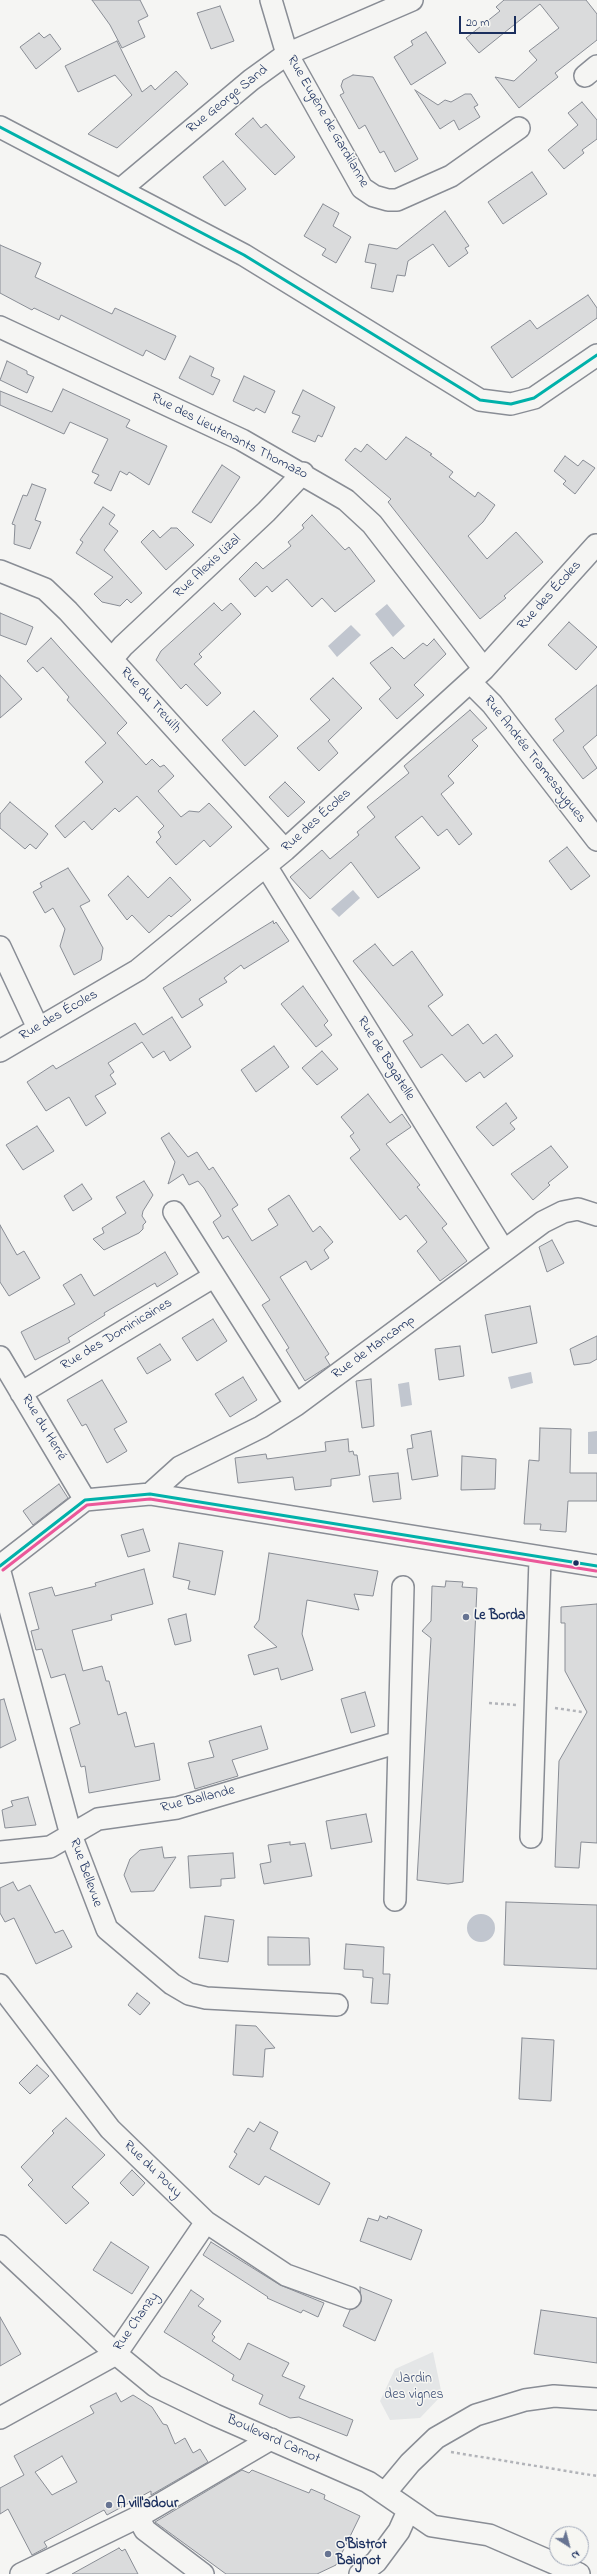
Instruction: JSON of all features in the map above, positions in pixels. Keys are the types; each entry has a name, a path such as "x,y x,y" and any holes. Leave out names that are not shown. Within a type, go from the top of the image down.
{"street":[{"name":"Rue Eugène de Gardilanne","path":"271,0 287,54 362,188 374,196 388,200 397,200 451,176 519,128"},
{"name":"Rue George Sand","path":"121,189 250,80 287,54 412,0"},
{"path":"0,127 121,189 244,255 480,400 511,404 534,398 597,355"},
{"name":"Rue des Lieutenants Thomazo","path":"0,327 242,440 303,473 346,500 372,524 477,675"},
{"name":"Rue Alexis Lizal","path":"112,659 123,646 266,512 303,473"},
{"name":"Rue des Écoles","path":"0,1051 138,970 285,850 477,675 596,545"},
{"name":"Rue du Treuilh","path":"0,571 45,589 112,659 285,850"},
{"name":"Rue Andrée Tramesaygues","path":"477,675 492,704 597,840"},
{"name":"Rue de Bagatelle","path":"266,866 504,1251"},
{"path":"0,947 38,1028"},
{"name":"Rue de Mancamp","path":"150,1494 180,1467 261,1427 296,1405 543,1222 563,1212 578,1209 597,1215"},
{"path":"174,1212 213,1277 296,1405"},
{"name":"Rue des Dominicaines","path":"22,1393 213,1277"},
{"name":"Rue du Herré","path":"0,1357 85,1500"},
{"path":"0,1566 85,1500 150,1494 540,1559 597,1566"},
{"path":"531,1837 540,1559"},
{"name":"Rue Bellevue","path":"0,1572 72,1835 107,1929 172,1984 190,1994 206,1998 337,2005"},
{"path":"394,1900 403,1587"},
{"name":"Rue Ballande","path":"0,1852 50,1848 98,1819 177,1808 398,1742"},
{"name":"Rue du Pouy","path":"0,1986 110,2129 206,2222 286,2275 350,2298"},
{"name":"Rue Chanzy","path":"0,2418 116,2354 206,2222"},
{"name":"Boulevard Carnot","path":"0,2246 116,2354 155,2386 368,2482 408,2511 432,2526 489,2535 580,2574"},
{"path":"385,2493 410,2463 436,2438 476,2415 525,2400 554,2396 597,2399"},
{"path":"22,2574 138,2517 271,2439"},
{"path":"360,2574 376,2562 399,2531 408,2511"},
{"path":"138,2517 144,2530 203,2574"}],"path":[{"path":"455,2448 449,2452 597,2476"}],"green space":[{"name":"Jardin des vignes","path":"433,2352 442,2395 420,2418 390,2420 380,2401 395,2369"}],"shaded area":[{"path":"387,604 405,626 393,637 375,614"},
{"path":"351,625 361,635 337,657 328,646"},
{"path":"353,890 360,898 339,917 331,909"},
{"path":"531,1372 533,1383 511,1389 508,1377"},
{"path":"409,1382 412,1405 401,1407 398,1384"},
{"path":"597,1431 597,1454 588,1454 588,1432"},
{"path":"481,1914 491,1918 495,1928 491,1938 481,1942 471,1938 467,1928 471,1918"}],"building":[{"path":"92,0 140,0 148,16 138,21 145,37 122,48 110,25"},
{"path":"504,0 586,0 597,14 597,40 555,73 558,77 519,108 495,77 514,81 537,60 529,51 559,28 540,4 479,53 466,38 500,11 496,7"},
{"path":"220,6 234,41 211,49 197,13"},
{"path":"426,32 446,63 411,85 394,57 413,45 411,41"},
{"path":"39,33 44,38 50,34 61,49 36,69 20,47"},
{"path":"117,41 142,92 151,85 155,90 176,71 188,84 117,148 88,134 132,95 115,75 78,92 65,66"},
{"path":"353,75 373,77 418,159 395,172 384,151 380,153 365,125 359,129 340,95 344,93 341,86 343,80"},
{"path":"415,90 438,105 445,100 451,102 465,94 471,94 478,105 474,107 480,117 459,130 454,120 440,129"},
{"path":"582,102 597,120 597,139 582,150 584,153 564,169 548,150 578,125 568,113"},
{"path":"253,118 261,128 266,124 295,157 275,175 235,134"},
{"path":"223,161 246,189 225,206 203,177"},
{"path":"532,172 547,194 503,224 488,202"},
{"path":"323,204 339,213 333,226 351,237 336,263 322,255 326,249 304,236"},
{"path":"445,211 469,246 465,248 468,253 449,267 433,244 408,261 405,276 397,275 393,292 371,288 376,264 365,262 369,244 397,249"},
{"path":"0,245 41,263 35,277 112,314 115,308 176,336 165,360 146,350 143,356 61,315 59,320 34,308 32,310 0,293"},
{"path":"588,295 597,308 597,318 512,378 491,347 530,320 537,329"},
{"path":"190,356 214,368 211,376 220,380 213,395 179,378"},
{"path":"7,361 27,371 27,374 34,377 27,393 0,380"},
{"path":"244,376 275,391 265,413 256,408 254,411 233,401"},
{"path":"63,389 130,420 126,427 167,446 149,485 129,472 127,475 120,471 111,491 94,483 99,475 92,472 108,439 70,422 64,434 0,405 0,391 52,412"},
{"path":"303,390 335,407 322,437 318,435 315,442 292,432 300,416 292,413"},
{"path":"406,437 432,454 430,455 453,472 449,477 475,497 478,492 495,505 483,522 468,536 487,559 516,532 543,562 504,596 506,598 480,619 388,502 391,499 345,460 355,448 361,452 367,444 386,460"},
{"path":"565,456 578,466 583,460 595,468 575,494 563,484 566,481 554,471"},
{"path":"222,465 240,477 211,523 192,512"},
{"path":"32,484 46,489 35,520 41,522 30,549 14,544 15,525 12,524 23,495 27,496"},
{"path":"103,507 115,515 109,524 118,531 104,550 142,593 131,603 127,599 120,606 102,602 94,594 113,577 76,553 83,542 80,540"},
{"path":"312,515 345,550 349,547 375,581 335,612 322,598 312,607 287,579 272,592 267,586 255,597 239,579 256,562 263,569 291,546 288,542 304,528 302,525"},
{"path":"171,528 177,528 194,545 166,570 141,542 153,530 160,538"},
{"path":"214,603 222,611 231,603 241,614 199,654 202,657 194,664 221,693 207,706 186,684 181,689 156,660 161,651"},
{"path":"0,613 33,627 26,645 0,635"},
{"path":"569,622 597,647 576,670 548,645"},
{"path":"51,638 127,723 117,733 146,765 152,759 160,767 164,765 174,776 158,791 181,817 189,811 199,812 209,803 232,827 210,847 204,840 176,865 156,842 161,837 158,832 164,826 137,796 119,812 115,808 92,830 84,821 65,838 55,826 103,782 85,762 106,743 67,700 69,697 43,667 37,672 27,661"},
{"path":"434,639 446,654 414,685 424,695 397,719 379,699 391,688 370,663 392,647 404,659 423,643 427,646"},
{"path":"0,675 22,699 0,718"},
{"path":"333,678 362,708 328,741 338,753 319,771 297,748 330,720 310,699"},
{"path":"597,685 597,735 583,747 597,768 583,779 553,740 564,731 555,719"},
{"path":"470,710 487,728 472,740 478,746 448,776 454,783 441,794 472,834 459,845 447,829 438,836 422,816 395,837 420,868 378,898 351,862 310,899 290,877 322,850 330,859 359,835 357,832 375,817 367,807 409,773 404,766"},
{"path":"254,711 278,736 245,766 222,740"},
{"path":"285,782 305,802 288,817 269,797"},
{"path":"10,802 48,834 36,849 30,844 25,849 0,828 0,814"},
{"path":"567,847 590,876 571,890 549,861"},
{"path":"68,868 90,901 80,906 103,948 101,960 74,975 60,946 65,929 53,908 45,913 33,892 42,887 40,883"},
{"path":"128,876 148,898 170,877 191,900 171,917 169,915 149,933 132,915 127,920 108,895"},
{"path":"273,921 274,924 276,922 289,941 244,969 241,965 224,978 227,982 199,999 203,1005 182,1018 163,988"},
{"path":"375,944 393,966 412,951 443,995 428,1006 452,1036 468,1024 483,1044 496,1034 513,1056 484,1078 480,1072 466,1082 442,1054 421,1068 403,1041 413,1035 353,961"},
{"path":"303,986 328,1021 324,1025 332,1035 316,1047 281,1004"},
{"path":"172,1017 191,1047 170,1061 164,1051 153,1058 142,1042 108,1063 114,1072 110,1075 116,1084 95,1096 106,1113 86,1126 69,1097 46,1111 27,1082 53,1065 56,1069 135,1023 143,1035"},
{"path":"274,1046 289,1067 256,1092 241,1070"},
{"path":"322,1051 338,1069 317,1085 302,1068"},
{"path":"368,1094 390,1123 402,1114 411,1127 386,1144 420,1185 417,1187 447,1224 442,1228 467,1261 440,1281 417,1251 427,1242 406,1215 400,1220 350,1158 360,1150 350,1136 354,1133 341,1117"},
{"path":"506,1103 517,1118 510,1123 515,1129 493,1146 476,1127"},
{"path":"37,1126 54,1151 23,1170 6,1145"},
{"path":"169,1133 188,1157 197,1152 209,1170 213,1167 238,1205 232,1209 252,1241 278,1225 268,1209 289,1195 313,1232 320,1226 333,1242 324,1250 329,1258 311,1270 306,1261 280,1277 329,1354 325,1357 330,1365 305,1381 286,1350 289,1348 262,1305 270,1300 228,1236 223,1239 213,1222 221,1216 204,1188 198,1181 189,1185 183,1174 168,1184 175,1162 161,1138"},
{"path":"551,1146 568,1167 548,1183 550,1185 533,1200 511,1174"},
{"path":"144,1181 153,1195 143,1211 142,1216 146,1222 143,1225 143,1229 139,1233 104,1250 93,1239 104,1233 102,1228 126,1213 116,1197"},
{"path":"82,1184 92,1199 73,1211 64,1196"},
{"path":"0,1225 17,1255 24,1251 40,1278 9,1296 0,1282"},
{"path":"552,1240 564,1263 547,1272 539,1247"},
{"path":"165,1252 178,1274 157,1287 155,1283 104,1313 105,1315 68,1338 70,1342 35,1360 21,1332 75,1304 63,1285 81,1274 94,1296"},
{"path":"530,1306 537,1343 492,1353 485,1315"},
{"path":"213,1319 227,1341 197,1361 182,1338"},
{"path":"597,1336 597,1359 590,1363 574,1365 570,1349"},
{"path":"160,1344 171,1360 147,1374 137,1358"},
{"path":"460,1346 464,1376 439,1380 435,1349"},
{"path":"243,1377 257,1400 230,1417 215,1394"},
{"path":"371,1379 374,1426 362,1428 356,1381"},
{"path":"102,1380 127,1422 114,1429 127,1451 107,1463 86,1424 82,1426 67,1400"},
{"path":"540,1428 571,1429 570,1473 597,1473 597,1501 568,1501 566,1532 540,1530 541,1524 524,1524 529,1460 539,1461"},
{"path":"431,1431 438,1476 412,1480 407,1449 413,1448 411,1435"},
{"path":"348,1439 349,1452 353,1451 354,1455 357,1455 360,1475 331,1479 331,1486 295,1490 293,1477 238,1483 235,1458 266,1454 267,1459 326,1451 325,1442"},
{"path":"462,1456 496,1459 495,1489 461,1490"},
{"path":"398,1473 401,1499 373,1502 369,1476"},
{"path":"59,1484 68,1498 33,1525 23,1511"},
{"path":"143,1529 150,1551 128,1557 121,1535"},
{"path":"179,1543 223,1551 215,1595 188,1589 190,1581 173,1577"},
{"path":"269,1553 378,1571 373,1596 354,1594 359,1610 307,1600 302,1634 313,1670 281,1680 278,1668 254,1675 248,1655 277,1647 254,1627 259,1620"},
{"path":"144,1569 153,1604 111,1615 112,1620 72,1630 83,1671 102,1666 106,1681 109,1681 118,1715 126,1712 135,1747 154,1743 160,1780 89,1793 85,1766 81,1767 70,1728 80,1724 65,1674 51,1678 42,1649 36,1650 31,1631 39,1629 29,1593 52,1587 55,1596 96,1586 95,1583"},
{"path":"446,1581 463,1582 462,1587 477,1588 463,1882 448,1884 417,1880 431,1638 422,1631 431,1621 432,1586 445,1587"},
{"path":"597,1604 597,1843 581,1842 579,1868 555,1867 559,1761 587,1712 565,1671 565,1623 561,1623 561,1607"},
{"path":"186,1614 191,1641 175,1645 168,1619"},
{"path":"365,1692 375,1726 351,1733 341,1699"},
{"path":"4,1699 16,1740 0,1748 0,1700"},
{"path":"261,1726 268,1749 232,1760 238,1776 195,1789 188,1763 214,1757 209,1741"},
{"path":"28,1797 36,1825 5,1828 2,1810 13,1806 11,1801"},
{"path":"366,1814 372,1842 331,1849 326,1821"},
{"path":"290,1842 290,1845 305,1843 312,1876 264,1884 260,1864 271,1862 268,1845"},
{"path":"162,1847 164,1858 176,1857 154,1891 131,1892 124,1875 130,1859 140,1850"},
{"path":"233,1853 235,1878 221,1879 221,1886 190,1888 188,1856"},
{"path":"13,1882 18,1891 30,1885 55,1933 63,1930 72,1947 36,1964 14,1918 5,1922 0,1913 0,1888"},
{"path":"506,1902 597,1905 597,1969 504,1965"},
{"path":"205,1916 234,1920 228,1962 199,1958"},
{"path":"268,1937 309,1938 310,1965 268,1965"},
{"path":"346,1944 384,1947 383,1974 390,1974 388,2004 371,2003 373,1978 363,1977 363,1970 344,1969"},
{"path":"137,1993 150,2003 140,2015 128,2005"},
{"path":"236,2025 256,2026 275,2048 265,2049 263,2077 233,2075"},
{"path":"522,2038 554,2040 551,2101 519,2099"},
{"path":"37,2065 49,2076 30,2094 19,2083"},
{"path":"66,2118 105,2155 72,2187 89,2203 66,2224 28,2185 33,2180 21,2167 54,2133 52,2131"},
{"path":"260,2122 278,2132 270,2149 330,2183 319,2205 265,2176 259,2185 229,2167 237,2154 234,2152 248,2128 254,2132"},
{"path":"132,2170 145,2183 133,2196 120,2183"},
{"path":"380,2216 387,2219 388,2216 422,2230 411,2260 360,2241 368,2218 378,2221"},
{"path":"111,2242 149,2267 132,2294 93,2270"},
{"path":"211,2242 280,2285 324,2303 318,2317 303,2310 301,2313 267,2298 268,2297 203,2255"},
{"path":"360,2287 392,2300 375,2341 343,2326 350,2310 357,2307 361,2302"},
{"path":"191,2290 204,2299 198,2306 221,2321 212,2334 215,2337 212,2341 240,2360 248,2343 289,2363 282,2376 305,2386 299,2398 353,2420 347,2436 299,2417 290,2418 259,2404 263,2395 232,2380 234,2375 164,2332"},
{"path":"541,2310 597,2318 597,2363 534,2354"},
{"path":"0,2317 21,2354 0,2366"},
{"path":"116,2393 121,2402 133,2395 152,2407 163,2424 167,2425 175,2444 185,2438 193,2453 200,2449 208,2462 151,2495 151,2491 107,2515 104,2510 44,2542 47,2547 32,2555 8,2509 0,2514 0,2488 24,2475 14,2456 94,2413 90,2406","holes":["62,2456 77,2482 52,2495 35,2472"]},
{"path":"242,2470 249,2473 252,2470 309,2493 311,2489 325,2495 324,2499 360,2516 336,2565 317,2574 226,2574 155,2522"},
{"path":"119,2548 122,2551 125,2549 138,2574 72,2574"}],"transit line":[{"path":"0,127 244,255 480,400 511,404 534,398 597,355"},
{"path":"0,1566 85,1500 150,1494 597,1566"},
{"path":"3,1570 87,1505 150,1499 596,1571"}],"place":[{"name":"Le Borda","path":"466,1617"},
{"name":"A vill'adour","path":"109,2505"},
{"name":"O'Bistrot Baignot","path":"328,2554"}]}
